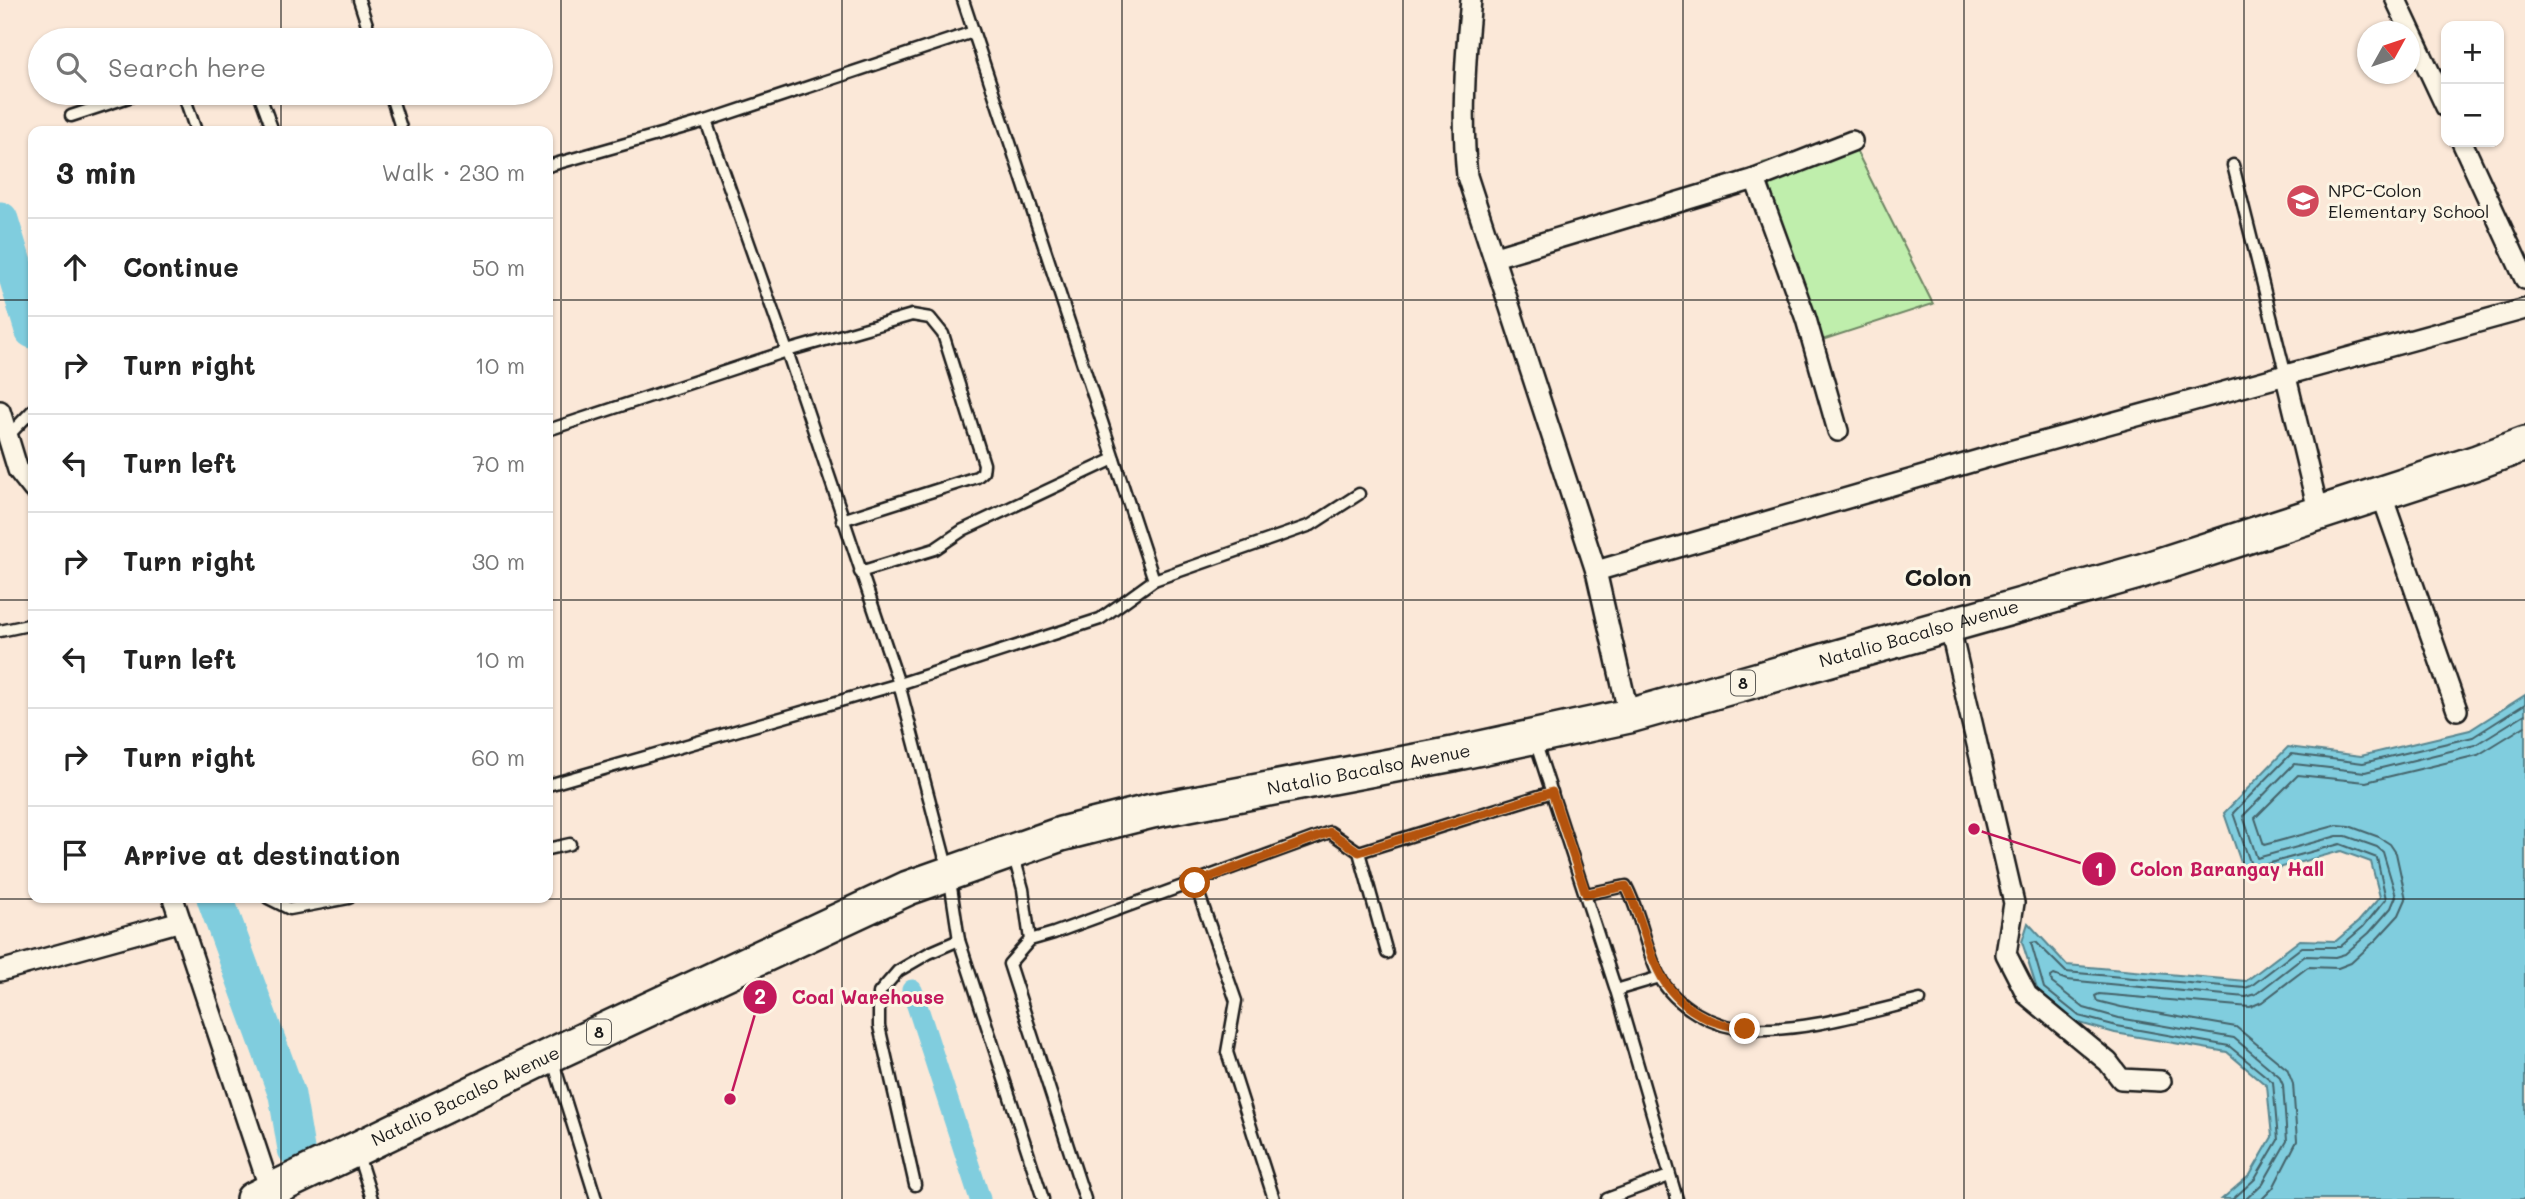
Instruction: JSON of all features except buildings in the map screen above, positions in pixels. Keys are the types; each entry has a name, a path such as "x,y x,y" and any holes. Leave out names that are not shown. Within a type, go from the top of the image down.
{"highway":[{"name":"Natalio Bacalso Avenue","path":"261,1195 551,1055 908,888 1061,834 1152,811 1629,716 2138,572 2525,444"}],"street":[{"path":"1471,0 1464,142 1467,176 1596,571 1629,716"},
{"path":"2396,0 2441,96"},
{"path":"1495,257 1755,179 1852,141"},
{"path":"2464,147 2525,279"},
{"path":"1755,179 1806,319 1838,432"},
{"path":"1596,571 2006,452 2525,309"},
{"path":"2286,376 2319,514"},
{"path":"0,411 8,436 9,473 28,485"},
{"path":"2381,493 2457,710"},
{"path":"1949,624 2014,902 2006,954 2027,995 2108,1062 2121,1079 2161,1081"},
{"path":"175,903 261,1195"},
{"path":"0,971 181,921"}],"lane":[{"path":"359,0 368,28"},
{"path":"962,0 1154,580"},
{"path":"553,165 706,121 973,32"},
{"path":"71,116 104,105"},
{"path":"187,105 194,126"},
{"path":"263,105 271,126"},
{"path":"394,105 400,126"},
{"path":"706,121 899,684 949,874 959,940 1043,1199"},
{"path":"2233,165 2286,376"},
{"path":"553,428 787,351 912,315 930,318 943,334 984,464 983,472 977,477 842,520"},
{"path":"8,436 28,415"},
{"path":"860,572 935,549 963,530 1114,459"},
{"path":"553,784 899,684 1100,619 1154,580 1311,525 1359,494"},
{"path":"0,631 28,625"},
{"path":"1534,737 1616,990 1677,1199"},
{"path":"1359,852 1552,792"},
{"path":"1085,1199 1009,964 1030,940 1195,883 1330,832 1359,852 1387,953"},
{"path":"553,848 570,844"},
{"path":"1012,852 1023,888 1030,940"},
{"path":"1195,883 1236,1001 1227,1052 1274,1199"},
{"path":"1586,894 1626,886 1660,977 1681,1002 1706,1019 1745,1029 1802,1026 1920,1000"},
{"path":"278,903 290,909 322,903"},
{"path":"915,1185 879,1026 878,993 898,971 959,940"},
{"path":"1616,990 1660,977"},
{"path":"551,1055 596,1199"},
{"path":"356,1148 372,1199"},
{"path":"1608,1199 1669,1176"}],"green space":[{"path":"1850,138 1933,304 1816,342 1763,163"}],"water":[{"path":"2525,695 2525,1199 2222,1199 2250,1175 2272,1137 2267,1086 2227,1052 2115,1033 2076,1022 2038,992 2022,942 2028,923 2067,965 2246,981 2300,940 2336,941 2358,922 2380,897 2371,862 2341,851 2246,877 2224,813 2288,747 2361,756 2470,730"}],"waterway":[{"path":"0,220 28,313"},
{"path":"217,903 287,1095 296,1149"},
{"path":"912,990 980,1199"}],"place":[{"name":"NPC-Colon Elementary School","path":"2303,201"},
{"name":"Colon Barangay Hall","path":"1974,829"},
{"name":"Coal Warehouse","path":"730,1099"}],"district":[{"name":"Colon","path":"1938,578"}],"route":[{"path":"1195,883 1330,832 1359,852 1552,792 1586,894 1626,886 1660,977 1681,1002 1706,1019 1745,1029"}]}
